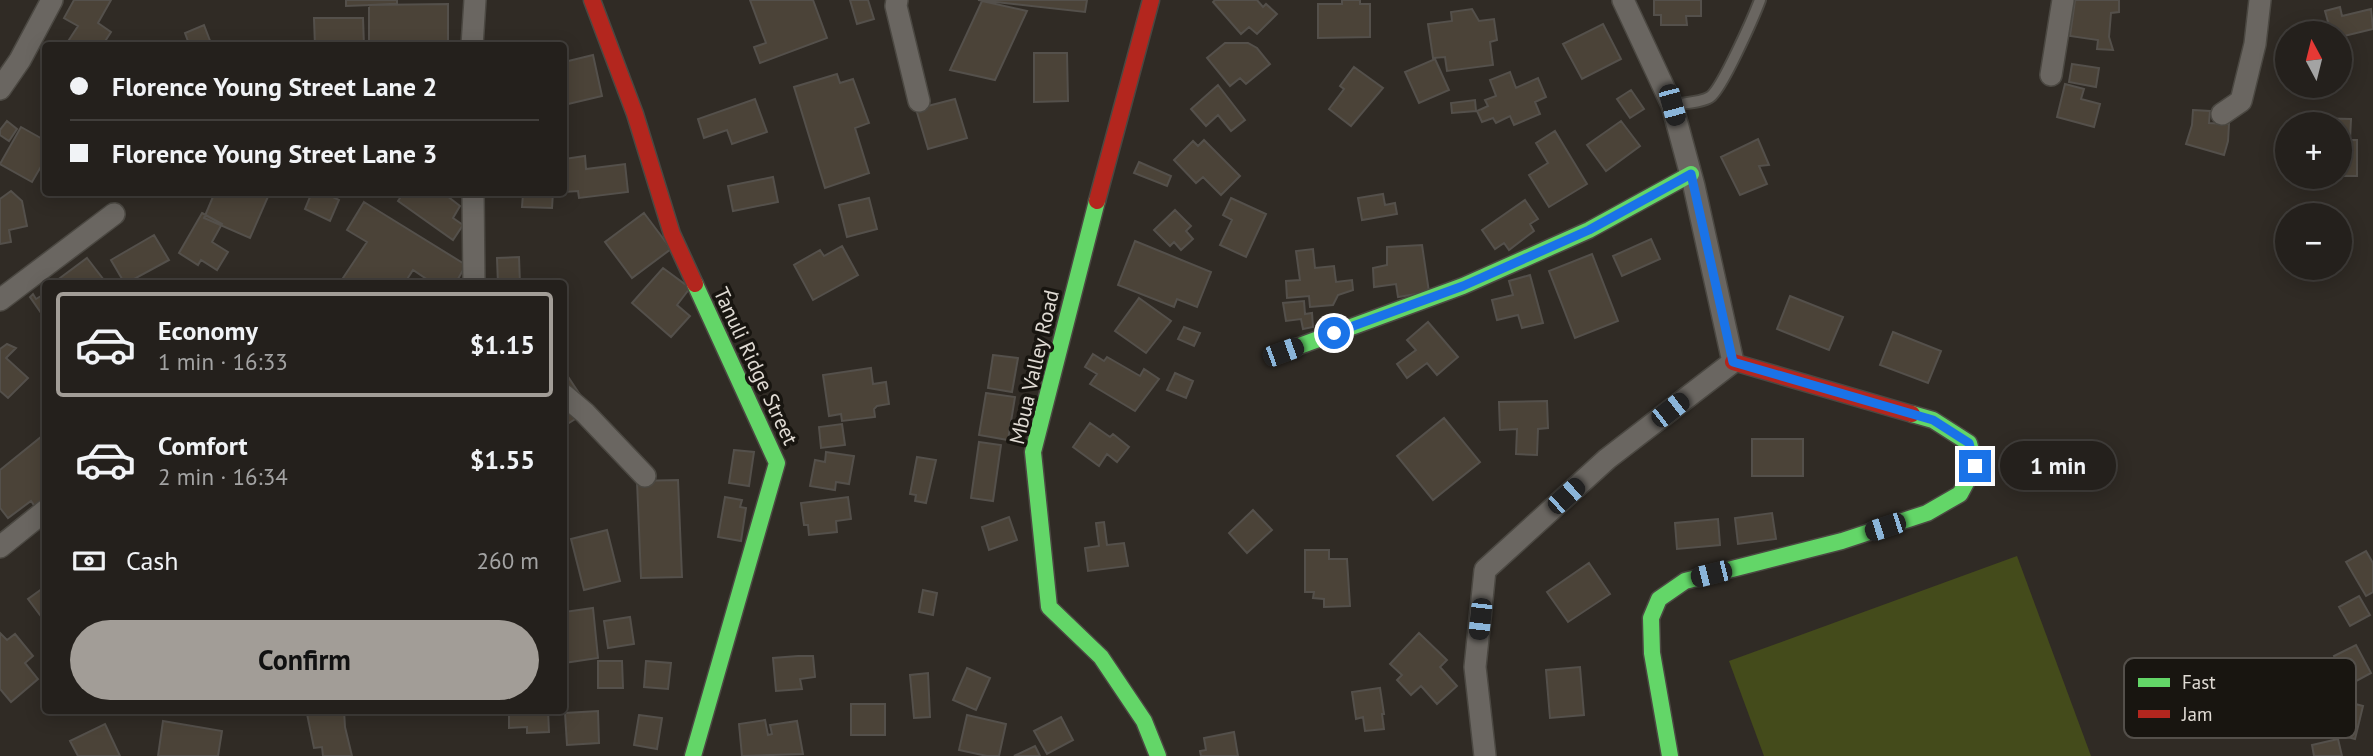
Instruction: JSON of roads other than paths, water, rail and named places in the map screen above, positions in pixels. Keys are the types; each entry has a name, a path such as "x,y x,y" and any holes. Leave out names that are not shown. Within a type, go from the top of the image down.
{"street":[{"path":"0,89 20,60 52,0"},
{"path":"472,42 475,0"},
{"name":"Tanuli Ridge Street","path":"592,0 635,114 672,234 777,463 693,756"},
{"path":"897,0 896,6 919,101"},
{"name":"Mbua Valley Road","path":"1151,0 1125,91 1033,452 1049,607 1101,657 1144,721 1158,756"},
{"path":"1623,0 1672,105 1691,174 1733,362"},
{"path":"2051,75 2063,0"},
{"path":"2222,114 2241,101 2255,44 2260,0"},
{"path":"1283,352 1463,286 1589,230 1691,174"},
{"path":"473,196 474,280"},
{"path":"0,300 114,214"},
{"path":"1485,756 1475,667 1485,570 1606,459 1733,362"},
{"path":"1670,756 1652,653 1651,618 1659,599 1685,581 1842,541 1927,513 1960,495 1975,466 1969,443 1933,420 1733,362"},
{"path":"567,398 585,413 645,476"},
{"path":"0,547 42,513"}],"lane":[{"path":"1672,105 1710,97 1750,27 1760,0"}]}
